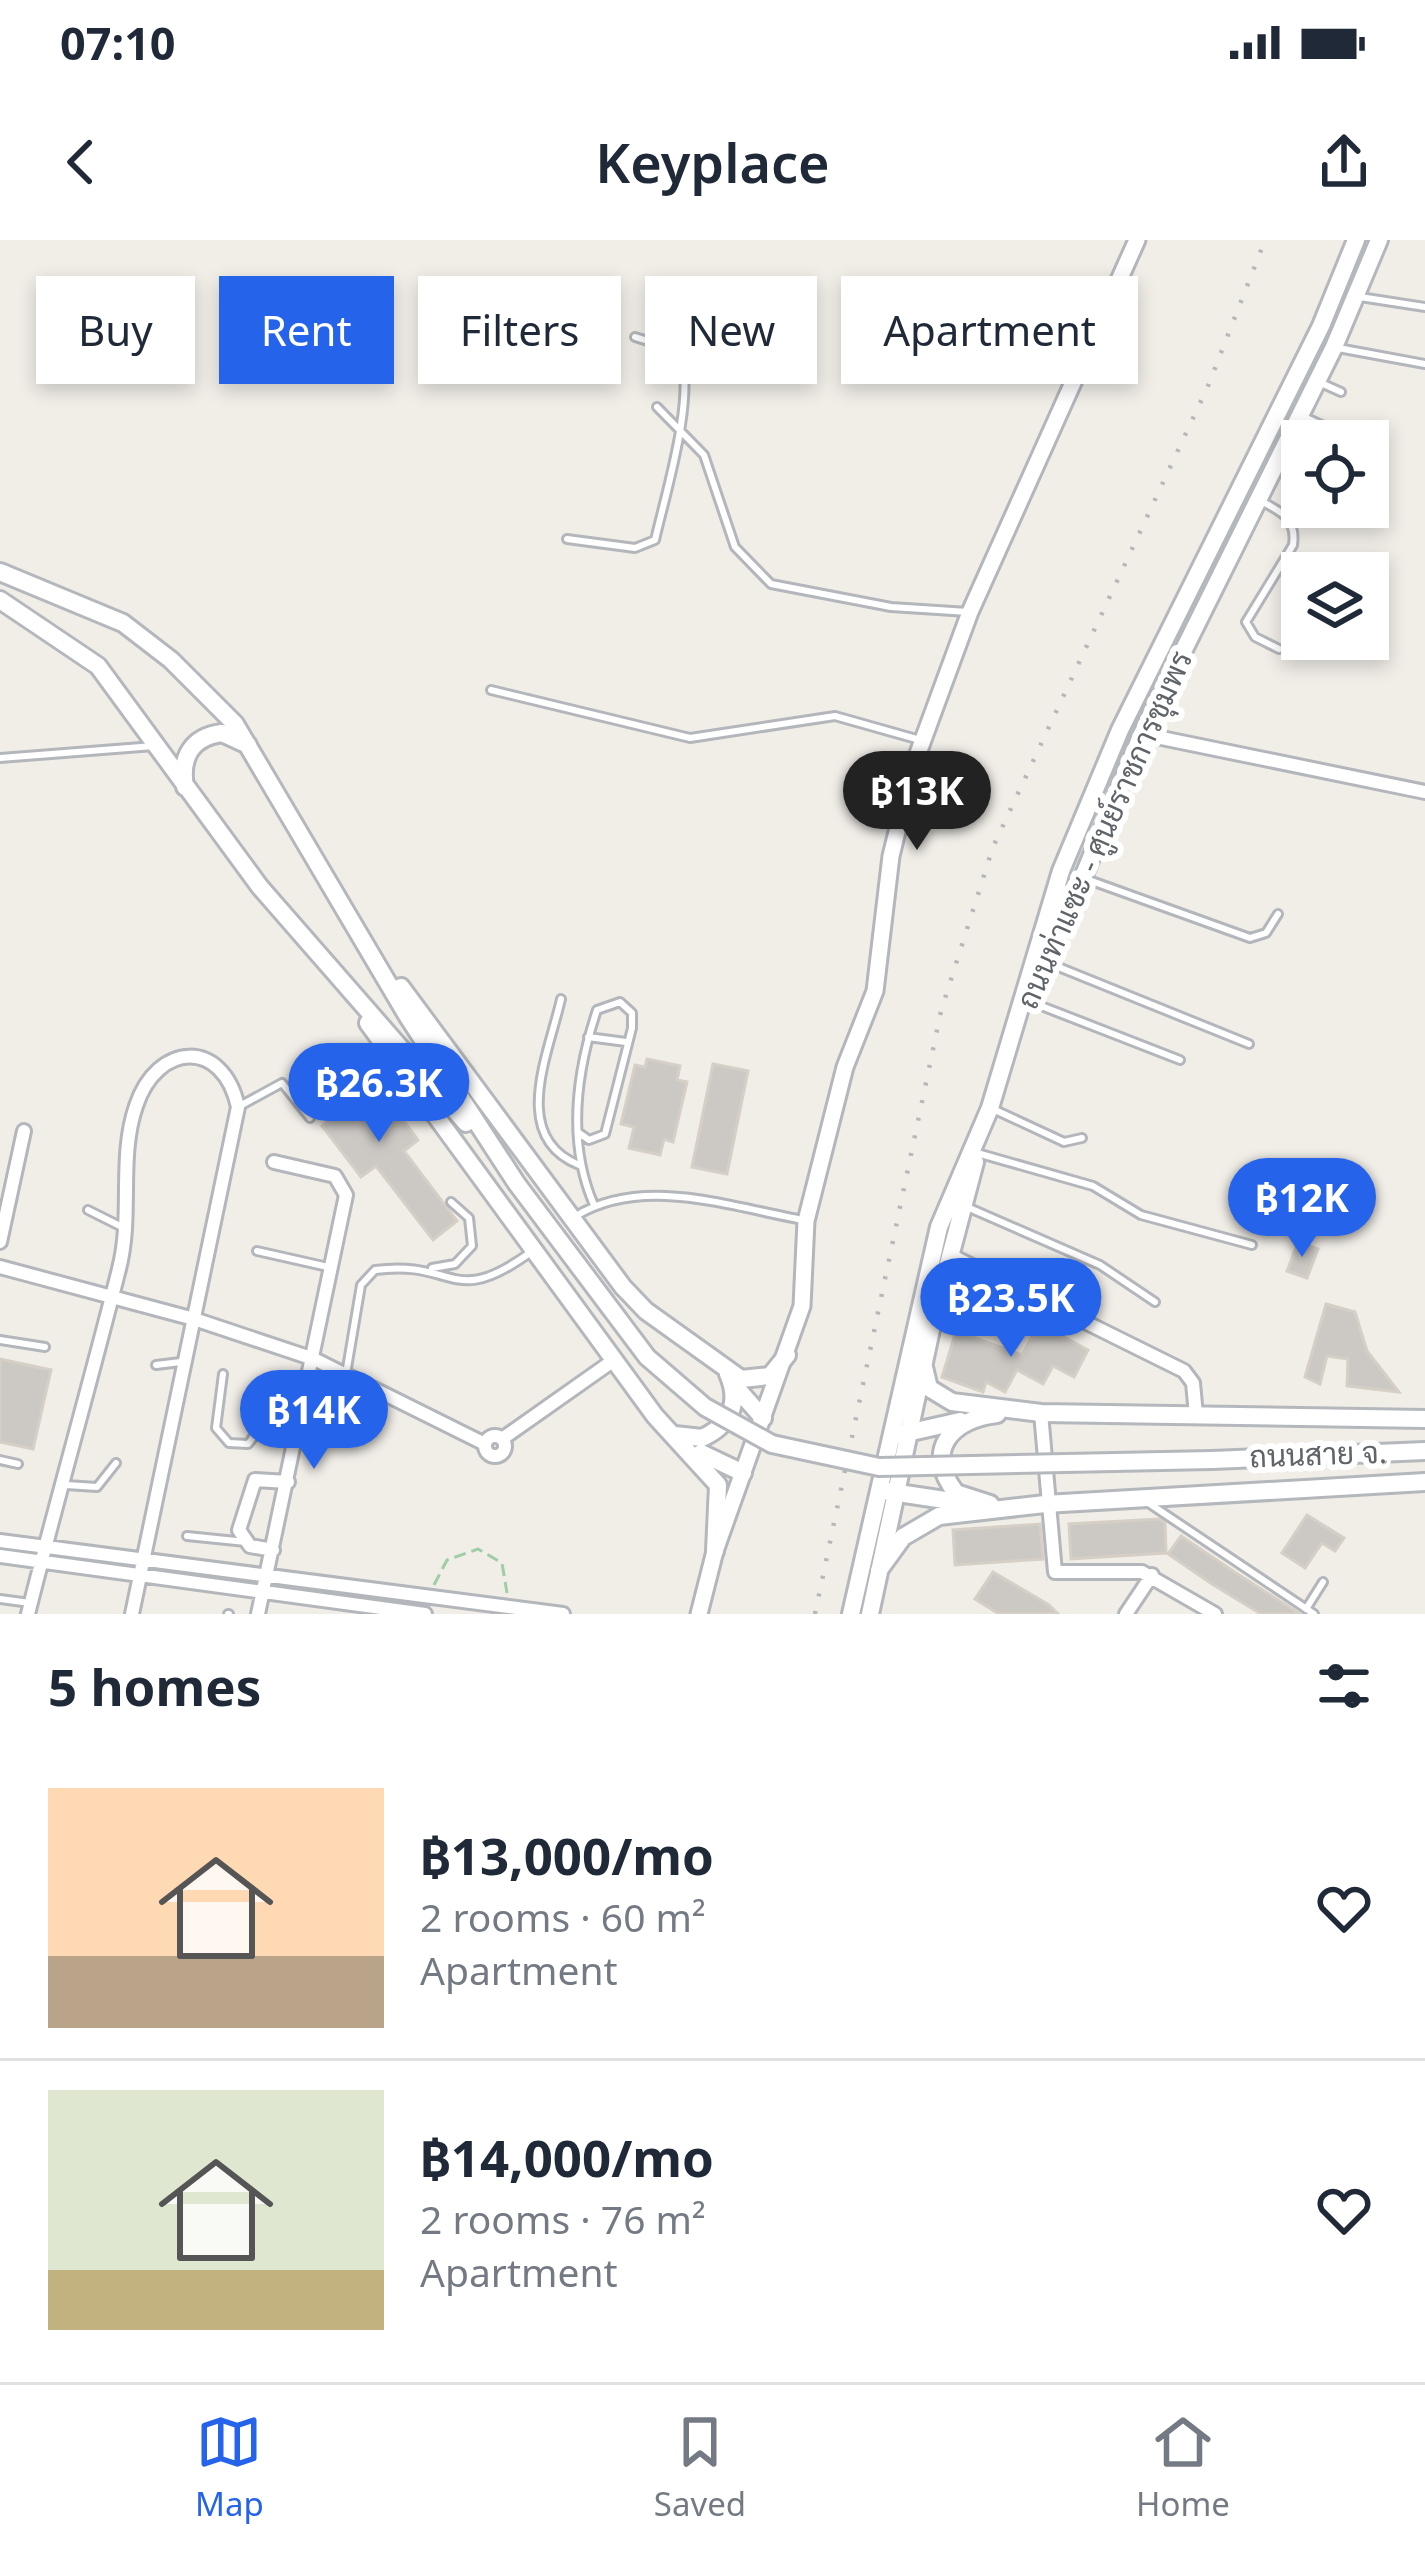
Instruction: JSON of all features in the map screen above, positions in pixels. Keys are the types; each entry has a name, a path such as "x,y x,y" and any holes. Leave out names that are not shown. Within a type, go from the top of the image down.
{"main road":[{"name":"ถนนท่าแซะ - ศูนย์ราชการชุมพร","path":"981,1132 1017,1029 1061,871 1120,730 1321,326 1356,240"},
{"name":"ถนนท่าแซะ - ศูนย์ราชการชุมพร","path":"1300,420 1379,240"},
{"name":"ถนนท่าแซะ - ศูนย์ราชการชุมพร","path":"1017,1029 1142,734 1259,500 1281,467"},
{"path":"0,572 103,612 143,637 223,710 255,752 408,1017 517,1184"},
{"path":"0,600 98,666 187,794 322,963 537,1248 614,1360 669,1432 718,1485 715,1551"},
{"path":"1120,730 1142,734"},
{"path":"187,794 184,759 199,740 234,736 255,752"},
{"path":"362,934 646,1311 730,1379 763,1418"},
{"path":"322,963 393,1036 517,1184"},
{"path":"899,1435 923,1364 981,1132"},
{"path":"851,1614 899,1435 939,1227 981,1132"},
{"name":"ถนนสาย จ.","path":"517,1184 646,1357 705,1406 772,1444 880,1467 1425,1451"},
{"path":"730,1379 760,1382 787,1355"},
{"path":"923,1364 929,1388 952,1402 1041,1413"},
{"path":"687,1439 716,1432 726,1422 734,1402 730,1379"},
{"path":"899,1435 965,1420 1041,1413 1425,1419"},
{"path":"965,1420 945,1442 943,1470 956,1492 978,1504"},
{"path":"669,1432 687,1439 716,1465 743,1474"},
{"path":"886,1492 978,1504 1045,1504 1425,1482"},
{"path":"870,1614 886,1492"},
{"path":"879,1570 903,1537 939,1516 1045,1504"}],"street":[{"path":"699,1614 715,1551 802,1306 806,1221 845,1067 875,991 891,856 922,740 970,612 1137,240"},
{"path":"1142,734 1425,792"},
{"path":"29,1609 127,1229 133,1118 159,1065 173,1057 207,1060 232,1088 238,1107 132,1614"},
{"path":"0,1241 10,1165 24,1131"},
{"path":"258,1614 346,1195 334,1176 274,1162"},
{"path":"950,1255 1184,1371 1193,1383 1196,1415"},
{"path":"0,1267 194,1319 314,1359 485,1444 490,1454 499,1455 505,1446 502,1438 614,1360"},
{"path":"1041,1413 1045,1504 1055,1572 1152,1575 1215,1614"},
{"path":"273,1550 246,1542 239,1530 249,1486 262,1478 288,1482"},
{"path":"0,1541 563,1614"},
{"path":"0,1556 416,1613 413,1594"},
{"path":"1126,1614 1152,1575"}],"lane":[{"path":"1356,297 1425,307"},
{"path":"567,539 634,548 655,540 679,424 685,364 680,351 635,337"},
{"path":"1334,347 1425,364"},
{"path":"1317,381 1341,392"},
{"path":"657,407 679,424 704,455 735,547 771,584 891,607 970,612"},
{"path":"1301,416 1310,420"},
{"path":"1259,500 1283,512 1295,532 1294,544 1246,622 1255,638 1279,649"},
{"path":"491,690 690,738 836,716 922,740"},
{"path":"0,758 157,745"},
{"path":"1082,878 1250,938 1266,933 1278,914"},
{"path":"1048,962 1250,1044"},
{"path":"561,999 536,1108 550,1144 562,1158 579,1165"},
{"path":"579,1133 589,1140 605,1134 632,1013 620,1002 597,1010 588,1037 579,1133 579,1165 595,1205"},
{"path":"1031,1002 1180,1060"},
{"path":"588,1037 627,1042"},
{"path":"238,1107 282,1084 310,1118"},
{"path":"990,1108 1064,1142 1082,1138"},
{"path":"977,1153 1093,1186 1141,1215 1252,1245"},
{"path":"573,1218 595,1205 652,1196 806,1221"},
{"path":"346,1374 361,1285 375,1270 454,1264 472,1246 469,1218 452,1202"},
{"path":"964,1205 1100,1265 1155,1302"},
{"path":"88,1210 127,1229"},
{"path":"428,1269 458,1282 481,1282 537,1248"},
{"path":"257,1251 331,1268"},
{"path":"0,1340 45,1347"},
{"path":"156,1365 185,1363"},
{"path":"223,1374 219,1437 248,1444 272,1396 305,1397"},
{"path":"256,1430 297,1438"},
{"path":"0,1460 18,1464"},
{"path":"62,1484 97,1487 116,1463"},
{"path":"1142,1499 1310,1611 1323,1582"},
{"path":"187,1537 246,1542"},
{"path":"0,1598 29,1609"}],"path":[{"path":"432,1597 441,1565 459,1552 478,1549 493,1554 507,1574 505,1606"}],"building":[{"path":"647,1059 680,1066 677,1080 687,1082 673,1142 664,1139 660,1155 629,1148 634,1127 621,1124 635,1065 645,1067"},
{"path":"713,1064 748,1071 727,1174 692,1167"},
{"path":"335,1069 356,1096 375,1082 418,1140 404,1151 457,1221 433,1240 376,1166 361,1177 322,1126 329,1120 306,1090"},
{"path":"1298,1242 1318,1249 1307,1278 1287,1271"},
{"path":"1326,1304 1355,1312 1367,1351 1399,1392 1347,1386 1348,1359 1327,1356 1320,1384 1305,1377"},
{"path":"1039,1323 1088,1350 1074,1377 1053,1366 1043,1384 1017,1370 1005,1392 986,1382 983,1392 942,1377 956,1331 1022,1355"},
{"path":"0,1359 51,1370 33,1449 0,1442"},
{"path":"1307,1515 1344,1538 1335,1551 1322,1543 1305,1568 1282,1553"},
{"path":"1159,1519 1165,1523 1166,1553 1071,1559 1069,1524"},
{"path":"1040,1524 1043,1559 955,1565 953,1530"},
{"path":"1181,1536 1300,1614 1261,1614 1212,1584 1168,1554"},
{"path":"993,1572 1058,1614 999,1614 975,1599"}],"railway":[{"path":"815,1614 941,1011 993,847 1208,386 1265,240"}]}
